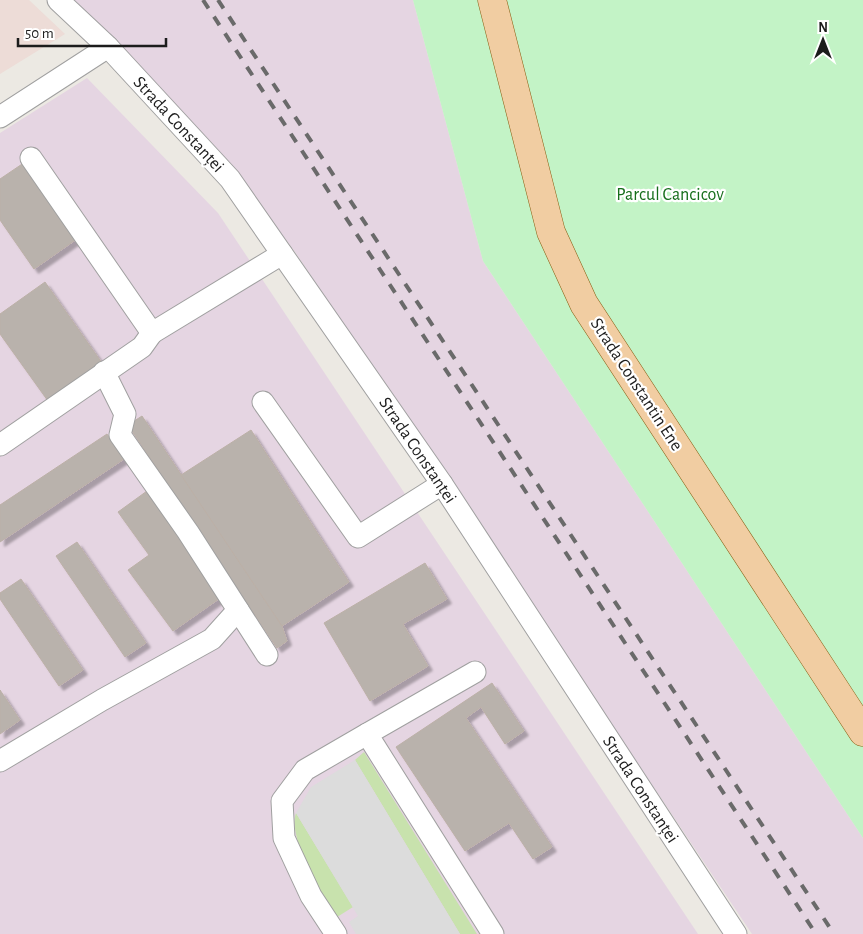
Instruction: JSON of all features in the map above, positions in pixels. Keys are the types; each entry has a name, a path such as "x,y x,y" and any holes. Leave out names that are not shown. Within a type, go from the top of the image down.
{"main road":[{"name":"Strada Constantin Ene","path":"492,0 551,232 584,304 863,732"}],"street":[{"name":"Strada Constanței","path":"58,0 108,47 230,179 442,484 736,934"},
{"path":"0,117 108,47"},
{"path":"31,158 152,333"},
{"path":"0,445 142,347 152,333 282,254"},
{"path":"104,372 125,414 120,434 267,655"},
{"path":"263,402 358,537 442,484"},
{"path":"0,761 102,700 212,639 238,610"},
{"path":"336,934 311,896 284,838 282,801 305,770 475,672"},
{"path":"366,734 493,934"}],"shaded area":[{"path":"0,0 29,0 65,34 0,74"},
{"path":"68,0 413,0 483,261 863,838 863,934 752,934 295,252 235,173"},
{"path":"87,78 218,213 698,934 0,934 0,133"},
{"path":"355,760 460,934 356,934 349,922 358,916 296,813 311,787"}],"green space":[{"name":"Parcul Cancicov","path":"413,0 863,0 863,838 483,261"},
{"path":"364,752 477,934 460,934 355,760"},
{"path":"296,813 353,907 334,919 307,867 301,851 295,824"}],"building":[{"path":"31,158 84,234 34,269 0,220 0,179"},
{"path":"45,282 107,370 53,408 0,334 0,314"},
{"path":"142,416 282,626 287,641 277,648 128,425"},
{"path":"251,430 349,582 282,626 181,475"},
{"path":"107,434 124,459 0,542 0,505"},
{"path":"147,491 223,596 173,631 128,570 149,555 118,512"},
{"path":"77,542 146,643 125,657 56,556"},
{"path":"425,563 447,599 403,624 428,666 370,701 324,623"},
{"path":"21,579 83,670 59,686 0,599 0,593"},
{"path":"492,683 524,731 505,744 481,707 466,718 552,847 533,859 509,823 465,851 396,747"},
{"path":"0,690 20,720 0,734"}],"railway":[{"path":"203,0 816,934"},
{"path":"218,0 834,934"}]}
